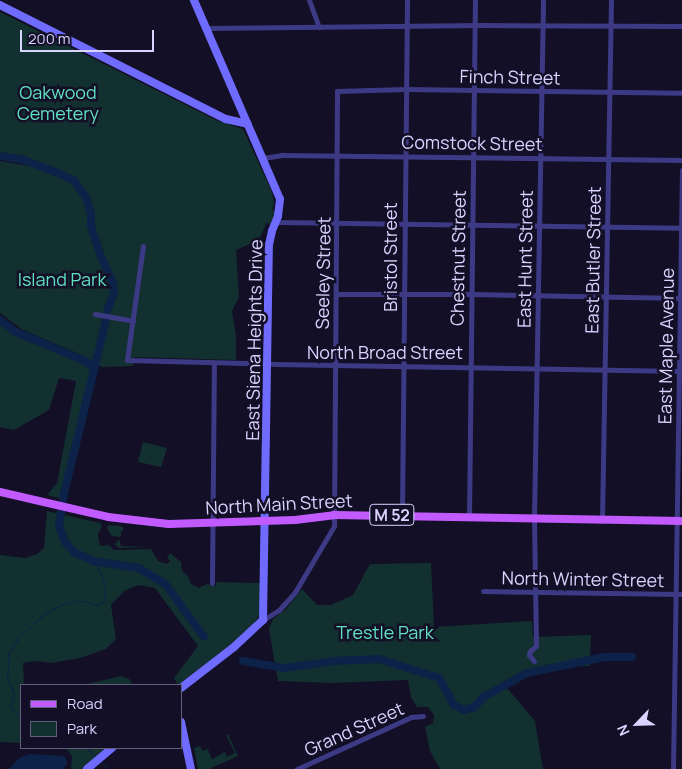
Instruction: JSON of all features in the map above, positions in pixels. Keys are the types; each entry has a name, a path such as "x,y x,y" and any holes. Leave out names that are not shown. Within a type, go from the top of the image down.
{"main road":[{"name":"North Main Street","path":"0,492 108,517 150,522 265,521 334,515 680,521"}],"street":[{"name":"East Siena Heights Drive","path":"194,0 280,199 277,222 272,231 269,245 263,620"},
{"path":"309,0 319,27"},
{"name":"Bristol Street","path":"402,515 407,0"},
{"name":"Chestnut Street","path":"469,517 475,0"},
{"name":"East Hunt Street","path":"534,661 529,655 530,651 536,646 534,518 543,0"},
{"name":"East Butler Street","path":"602,520 611,0"},
{"path":"0,5 226,119 247,124"},
{"path":"206,28 475,25 682,26"},
{"name":"Finch Street","path":"337,91 406,89 682,92"},
{"name":"Seeley Street","path":"263,620 279,610 295,592 334,526 338,223 337,91"},
{"name":"Comstock Street","path":"263,158 281,155 338,155 682,160"},
{"name":"East Maple Avenue","path":"673,769 675,594 680,521 682,170"},
{"path":"277,222 681,228"},
{"name":"North Broad Street","path":"143,246 127,360 335,366 471,366 681,370"},
{"path":"336,294 472,294 681,298"},
{"path":"95,314 132,321"},
{"path":"212,583 214,363"},
{"name":"North Winter Street","path":"483,591 682,594"},
{"path":"182,687 221,658 263,620"},
{"name":"Grand Street","path":"297,769 411,716 423,716"},
{"path":"182,727 191,769"},
{"path":"87,769 110,749"}],"green space":[{"path":"0,12 218,121 243,129 272,192 274,204 272,210 277,211 270,225 267,222 259,240 236,250 239,297 232,311 236,335 236,360 134,357 133,366 102,367 86,357 21,329 0,313 0,161 37,167 72,181 79,190 91,217 91,213 86,197 73,180 24,160 0,156"},
{"path":"0,320 16,332 85,361 94,368 77,448 63,499 47,495 57,483 76,381 59,378 49,410 14,430 0,427"},
{"path":"143,442 167,448 161,467 138,462"},
{"path":"47,511 100,523 102,526 98,534 100,546 109,545 114,550 151,549 158,561 167,564 170,561 167,557 170,553 181,562 182,571 188,576 191,584 199,588 207,584 216,586 216,582 260,583 260,614 252,626 239,638 177,684 174,678 198,646 155,588 138,585 124,591 111,605 116,639 106,649 80,658 52,663 36,661 23,663 24,684 20,684 20,743 0,742 0,555 25,558 37,554 44,548"},
{"path":"108,525 122,526 124,530 121,531 121,537 112,536 107,528"},
{"path":"119,539 121,546 150,547 119,548 115,545"},
{"name":"Trestle Park","path":"431,563 434,627 532,621 533,637 591,635 590,666 535,667 502,682 535,721 543,769 440,769 430,751 425,727 433,723 434,715 428,707 417,707 411,697 408,680 332,683 278,681 269,629 273,619 286,609 302,589 317,605 331,605 353,595 370,564"},
{"path":"122,676 129,679 132,684 86,684"},
{"path":"228,734 238,756 209,769 198,769 194,748 200,746 203,751 212,747 208,750 212,759 225,752 227,757 235,753 226,735"},
{"path":"67,749 107,749 82,769 71,769 72,756"}],"water":[{"path":"29,754 63,756 66,758 67,764 63,769 9,769 19,758"}],"waterway":[{"path":"0,156 24,160 73,180 86,197 91,213 91,226 100,254 113,283 114,292 107,311"},
{"path":"0,320 16,332 85,361 94,368"},
{"path":"106,320 64,494 59,526 65,542 74,552 93,561 139,568 166,585 204,637"},
{"path":"20,717 10,706 14,695 7,676 9,653 18,638 42,616 57,607 71,601 85,601 96,605 104,601 105,585 100,571 93,561"},
{"path":"243,661 285,668 334,661 379,659 439,678 454,705 464,710 473,708 484,697 527,673 604,657 632,657"},
{"path":"88,749 95,756"},
{"path":"100,761 108,769"}],"park label":[{"name":"Oakwood Cemetery","path":"58,104"},
{"name":"Island Park","path":"62,279"}]}
